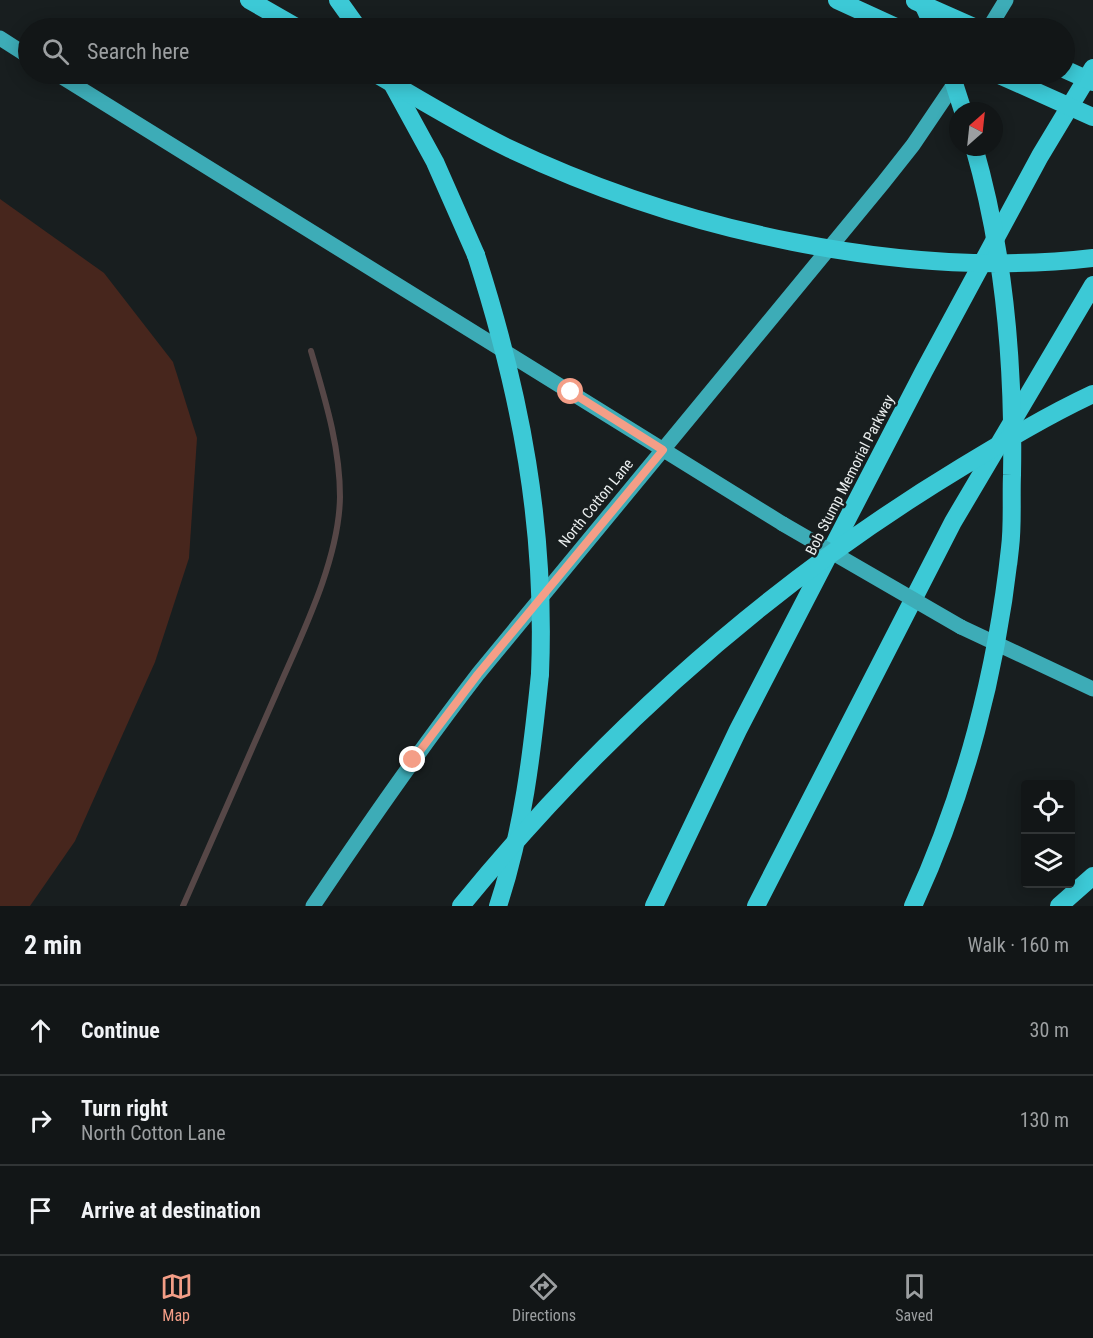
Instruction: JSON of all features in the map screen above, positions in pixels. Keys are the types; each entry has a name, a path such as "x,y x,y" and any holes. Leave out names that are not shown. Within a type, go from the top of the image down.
{"highway":[{"path":"249,0 280,18"},
{"path":"338,0 351,18"},
{"path":"837,0 876,18"},
{"path":"914,0 955,18"},
{"name":"Bob Stump Memorial Parkway","path":"654,906 738,730 918,382 1040,156 1093,68"},
{"path":"1075,74 1093,82"},
{"path":"392,84 430,153 476,255 510,370 526,449 538,544 540,675 529,776 498,906"},
{"path":"394,84 507,147 619,194 696,219 769,237 917,260 995,264 1049,263 1093,258"},
{"path":"954,84 960,102"},
{"path":"1019,84 1093,117"},
{"path":"913,906 955,803 978,722 992,659 1010,546 1013,431 1011,368 993,225 976,156"},
{"path":"756,906 953,522 1093,285"},
{"path":"460,906 538,815 613,736 717,642 864,529 1009,439 1093,394"},
{"path":"1059,906 1093,876"}],"main road":[{"path":"995,18 1006,0"},
{"path":"0,38 18,50"},
{"path":"73,84 783,524 961,627 1093,689"},
{"name":"North Cotton Lane","path":"314,906 429,738 486,665 883,183 913,145 954,84"}],"shaded area":[{"path":"0,199 104,273 173,362 197,438 189,558 155,662 75,841 30,906 0,906"}],"waterway":[{"path":"183,906 307,623 333,547 340,497 337,459 331,423 311,351"}],"route":[{"path":"413,760 478,674 663,450 571,392"}]}
